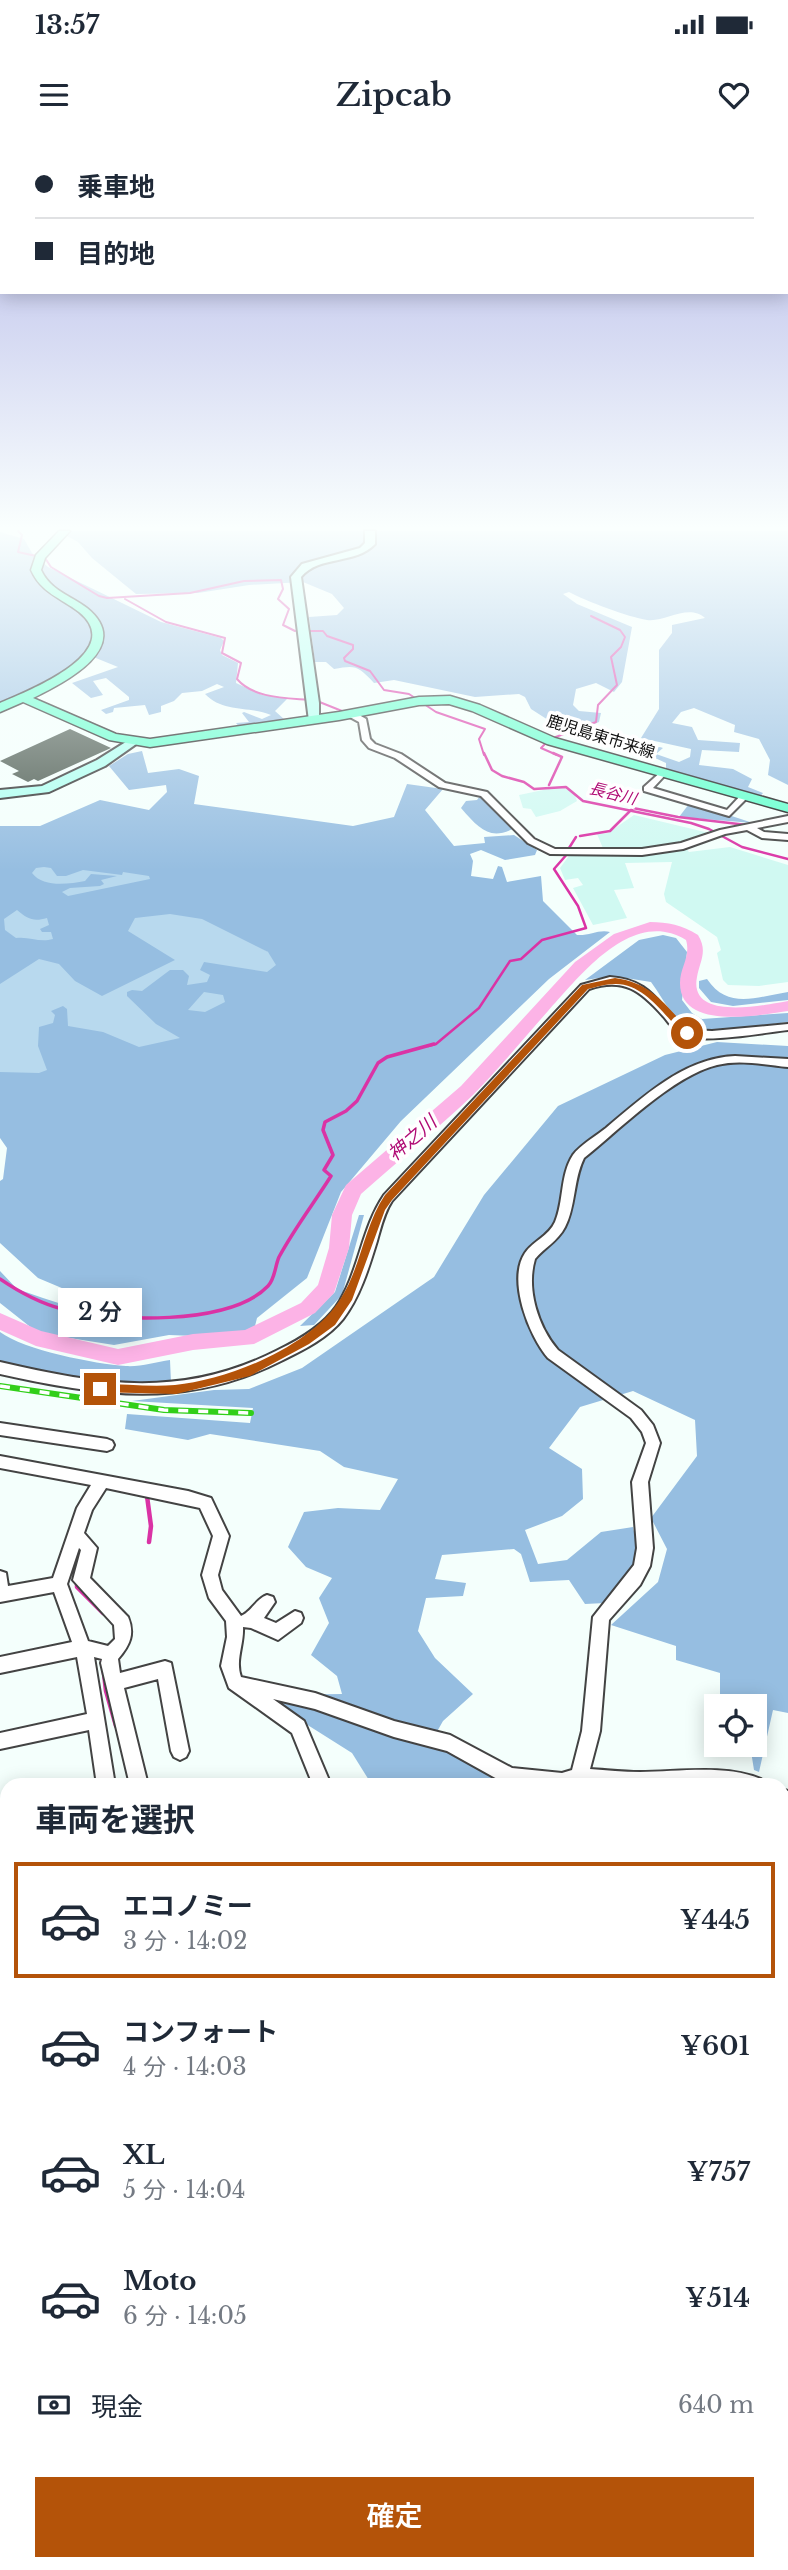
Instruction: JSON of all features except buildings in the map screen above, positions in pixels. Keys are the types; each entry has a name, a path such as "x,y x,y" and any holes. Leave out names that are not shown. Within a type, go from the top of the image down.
{"main road":[{"path":"0,708 60,680 78,668 91,654 95,644"},
{"name":"鹿児島東市来線","path":"23,698 105,734 132,742 165,742 437,699 461,703 551,741 788,808"}],"street":[{"path":"305,644 313,719"},
{"path":"351,714 363,722 366,740 372,746 398,756 442,785 484,794 531,841 553,852 642,852 692,844 720,833 788,819"},
{"path":"0,794 45,789 101,763 132,742"},
{"path":"663,773 647,789 729,813 745,796"},
{"path":"750,828 762,835 788,837"},
{"path":"0,1368 100,1389 176,1389 246,1373 305,1341 342,1310 380,1210 388,1198 585,987 615,981 633,984 647,993 687,1033 712,1034 788,1027"},
{"path":"579,1778 591,1731 601,1617 642,1566 645,1548 640,1482 653,1444 648,1429 636,1414 553,1354 542,1341 535,1327 526,1266 530,1256 558,1230 574,1164 579,1156 687,1072 714,1061 731,1059 788,1063"},
{"path":"2,1433 107,1445"},
{"path":"0,1462 188,1497 206,1503 222,1536 210,1576 215,1593 234,1622 235,1637 229,1666 235,1682 298,1727 319,1778"},
{"path":"59,1584 85,1508 102,1481"},
{"path":"0,1665 100,1651 123,1641 122,1622 82,1580 89,1548 76,1535"},
{"path":"0,1578 0,1595 59,1584"},
{"path":"59,1584 109,1663 137,1778"},
{"path":"252,1620 267,1601"},
{"path":"234,1622 252,1620 278,1632 295,1618"},
{"path":"100,1651 95,1720 105,1778"},
{"path":"114,1683 165,1670 180,1751"},
{"path":"235,1682 315,1701 394,1729 450,1743 510,1777 520,1778"},
{"path":"0,1741 95,1720"}],"shaded area":[{"path":"0,644 222,644 220,650 222,655 238,663 236,683 262,695 288,698 275,711 285,720 240,728 236,723 249,722 242,713 244,712 262,719 271,715 228,707 212,700 205,694 224,687 217,684 202,691 182,693 174,701 161,706 161,712 149,715 145,705 114,708 113,712 106,714 101,710 129,700 129,697 106,678 93,681 103,695 91,698 72,683 118,667 86,654 62,673 0,703"},
{"path":"313,644 629,644 622,682 614,692 596,683 576,689 573,705 579,711 601,713 599,722 570,734 531,709 525,697 519,694 475,697 394,680 374,683 356,668 334,669 326,662 315,662"},
{"path":"663,644 788,644 788,785 768,775 770,760 759,739 734,732 735,725 694,708 681,712 672,723 692,727 698,740 740,743 739,752 702,750 699,765 733,769 752,779 748,787 763,793 760,797 666,770 666,763 642,752 630,754 634,747 656,747 663,748 656,754 679,762 690,757 691,749 641,738 659,709 659,650"},
{"path":"142,751 148,773 179,769 199,776 194,804 353,826 394,817 407,784 443,789 425,810 454,846 485,843 484,837 514,835 537,850 535,855 505,860 481,850 470,854 473,861 471,876 493,879 498,866 502,867 507,882 541,876 543,901 577,935 610,932 549,979 401,1121 341,1192 307,1278 257,1318 254,1330 195,1336 169,1335 114,1345 38,1333 0,1303 0,1271 17,1289 74,1308 109,1310 115,1303 76,1294 38,1278 0,1243 0,1181 3,1179 7,1148 0,1138 0,1072 39,1073 47,1070 38,1046 39,1027 53,1023 55,1015 51,1011 63,1006 67,1009 68,1026 103,1032 139,1047 180,1038 156,1024 127,996 127,992 142,991 170,970 183,970 189,976 187,985 207,982 210,975 200,970 204,962 267,972 276,965 268,952 202,919 170,914 135,918 128,931 175,960 102,996 75,981 59,964 39,959 0,984 0,826 40,826 100,800 149,810 167,792 166,785 129,790 109,766 128,754","holes":["36,868 51,868 57,876 83,870 122,875 123,872 149,876 150,879 68,896 62,892 70,888 100,886 104,884 101,880 117,876 91,874 85,881 49,883 32,873","17,910 31,919 47,918 49,925 40,929 42,932 51,932 53,939 16,938 5,930 4,919","204,992 223,995 225,1002 205,1012 188,1010"]},
{"path":"558,787 573,791 577,801 560,811 536,817 531,809 523,808 519,795"},
{"path":"480,796 521,824 502,833 488,832 481,828 461,808 466,801 477,800"},
{"path":"689,804 695,804 753,823 679,817"},
{"path":"634,815 709,833 683,845 689,852 730,847 788,865 788,982 759,986 728,985 723,980 717,953 721,950 717,937 666,902 664,894 672,862 625,863 634,888 614,890 627,918 593,925 573,888 583,885 578,878 565,880 560,868 571,853 605,853 597,834 608,833"},
{"path":"39,863 150,863 150,908 203,912 283,961 187,1046 42,1077 0,1076 0,869"},
{"path":"663,935 676,938 687,952 682,1000 692,1013 702,1019 788,1013 788,1022 702,1030 680,1022 651,982 613,976 585,980 639,940"},
{"path":"707,979 715,989 733,998 754,998 788,992 788,1000 733,1006 711,1002 699,988 699,981"},
{"path":"717,1042 788,1046 788,1713 773,1710 767,1737 767,1694 720,1694 720,1673 676,1660 676,1646 611,1625 658,1582 667,1549 651,1518 697,1456 695,1420 633,1391 580,1407 549,1448 582,1469 583,1499 562,1516 525,1530 538,1564 567,1560 601,1532 633,1527 638,1551 631,1570 605,1603 585,1604 569,1580 530,1582 521,1554 514,1549 442,1555 435,1579 466,1583 463,1596 426,1598 418,1631 435,1658 473,1694 443,1721 430,1744 460,1753 498,1778 368,1778 352,1753 268,1700 272,1695 342,1694 337,1676 311,1655 329,1623 319,1598 332,1578 306,1567 288,1547 304,1512 338,1508 380,1510 398,1479 344,1467 320,1451 210,1434 188,1440 125,1429 127,1414 250,1423 253,1408 132,1401 214,1390 249,1389 302,1368 434,1277 484,1195 558,1106 665,1055"},
{"path":"359,1215 364,1215 342,1295 314,1325 300,1326 335,1292"},
{"path":"0,1332 25,1345 42,1350 113,1365 131,1366 170,1360 171,1383 93,1383 0,1363"},
{"path":"752,1757 762,1757 759,1772 754,1770"}],"waterway":[{"path":"224,644 222,653 241,663 237,679 244,685 270,696 308,700"},
{"name":"長谷川","path":"351,644 353,649 344,658 345,661 370,671 384,690 409,694 436,712 485,729 479,739 484,755"},
{"path":"553,738 596,722 598,705 617,685 611,657 622,644"},
{"path":"317,701 347,713"},
{"path":"546,743 541,748 557,755"},
{"name":"長谷川","path":"484,753 492,770 502,776 524,782 534,789 566,787 583,801 630,811"},
{"path":"549,785 562,757 553,753"},
{"path":"630,811 633,808 678,817 747,825"},
{"path":"580,836 610,831 630,811"},
{"name":"長谷川","path":"630,811 691,823 709,829 742,847 788,859"},
{"path":"569,848 576,837"},
{"path":"428,1046 436,1044 479,1008 510,961 521,959 542,940 586,928 578,906 554,869 568,853"},
{"name":"神之川","path":"0,1321 36,1338 118,1357 193,1342 247,1338 308,1308 327,1288 339,1248 342,1215 353,1190 467,1090 581,965 605,946 634,931 665,926 693,938 696,952 688,985 691,998 700,1006 729,1012 788,1006"},
{"path":"0,1279 30,1297 54,1307 110,1317 199,1314 227,1308 250,1299 270,1283 279,1257 331,1176 324,1170 333,1155 323,1130 325,1122 346,1111 357,1101 378,1063 387,1057 434,1044"},
{"path":"147,1496 151,1526 149,1542"},
{"path":"77,1583 77,1587 103,1613"},
{"path":"102,1656 106,1691 116,1726"}],"railway":[{"path":"0,1386 164,1410 251,1413"}],"route":[{"path":"100,1389 176,1389 246,1373 276,1359 331,1322 342,1310 348,1297 380,1210 388,1198 585,987 615,981 641,987 681,1030 687,1033"}]}
